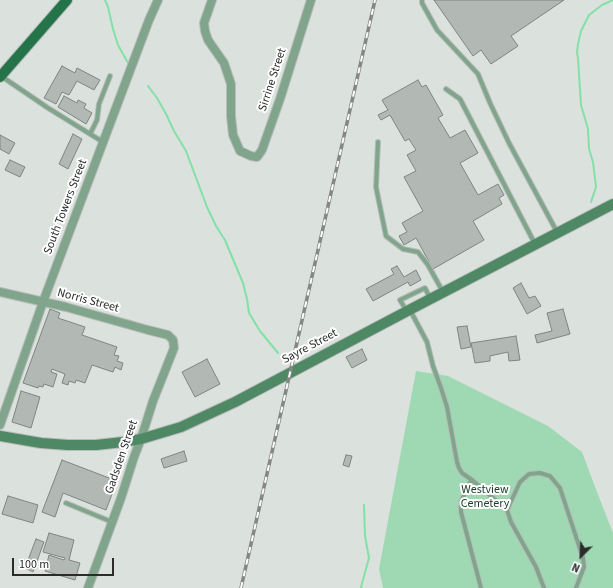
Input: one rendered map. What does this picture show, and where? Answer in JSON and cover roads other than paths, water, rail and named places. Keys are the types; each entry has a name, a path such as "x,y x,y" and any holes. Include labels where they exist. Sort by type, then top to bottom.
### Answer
{"main road":[{"path":"0,76 66,0"},
{"name":"Sayre Street","path":"0,436 68,446 96,445 141,439 181,427 235,402 408,310 613,204"}],"street":[{"name":"South Towers Street","path":"0,425 43,302 149,20 158,0"},
{"name":"Sirrine Street","path":"212,0 204,23 205,31 208,40 224,63 231,84 231,116 233,135 240,151 257,157 262,150 280,99 311,0"},
{"name":"Norris Street","path":"0,292 66,307 168,335"},
{"name":"Gadsden Street","path":"88,588 153,401 174,348 173,340 168,335"}],"lane":[{"path":"422,0 422,3 437,30 478,74 509,143 558,233"},
{"path":"0,76 103,142"},
{"path":"90,134 97,120 99,104 110,76"},
{"path":"446,89 460,99 535,244"},
{"path":"378,142 376,187 386,236 403,249 418,252 428,265 443,292"},
{"path":"408,310 427,342 446,407 459,468 462,473 507,510 511,522 536,566 544,588"},
{"path":"507,510 520,482 530,474 540,473 550,476 560,488 583,558 584,567 576,588"},
{"path":"472,480 461,502 461,512 481,588"},
{"path":"66,502 112,522"}],"waterway":[{"path":"105,0 118,45 128,63"},
{"path":"591,202 596,187 593,162 589,149 588,129 581,105 577,53 581,31 589,15 602,5 613,0"},
{"path":"148,86 157,98 186,151 207,207 225,240 243,283 249,313 260,331 278,353"},
{"path":"362,588 361,587 369,558 365,536 364,505"}],"railway":[{"path":"241,588 375,0"}],"park label":[{"name":"Westview Cemetery","path":"485,497"}]}
